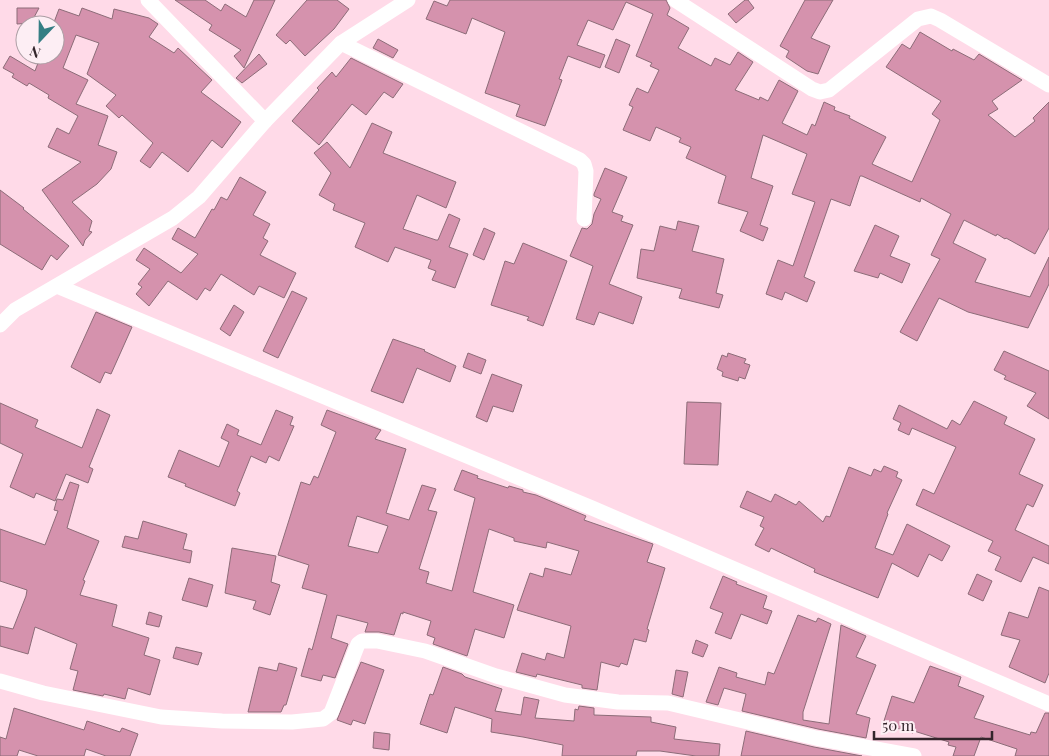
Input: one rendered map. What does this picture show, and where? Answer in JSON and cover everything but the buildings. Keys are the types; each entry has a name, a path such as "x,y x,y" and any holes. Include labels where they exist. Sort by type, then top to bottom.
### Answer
{"street":[{"path":"148,0 265,121"},
{"path":"0,326 15,310 173,218 199,197 265,121 341,43 408,0"},
{"path":"675,0 812,89 820,92 829,90 918,19 931,16 1049,85"},
{"path":"341,43 580,160 584,164 586,171 584,219"},
{"path":"57,286 592,508 1049,704"},
{"path":"0,681 42,693 161,717 222,721 292,722 323,719 331,714 358,644 362,641 377,641 426,652 496,676 564,695 618,702 668,703 816,738 914,756"}]}
